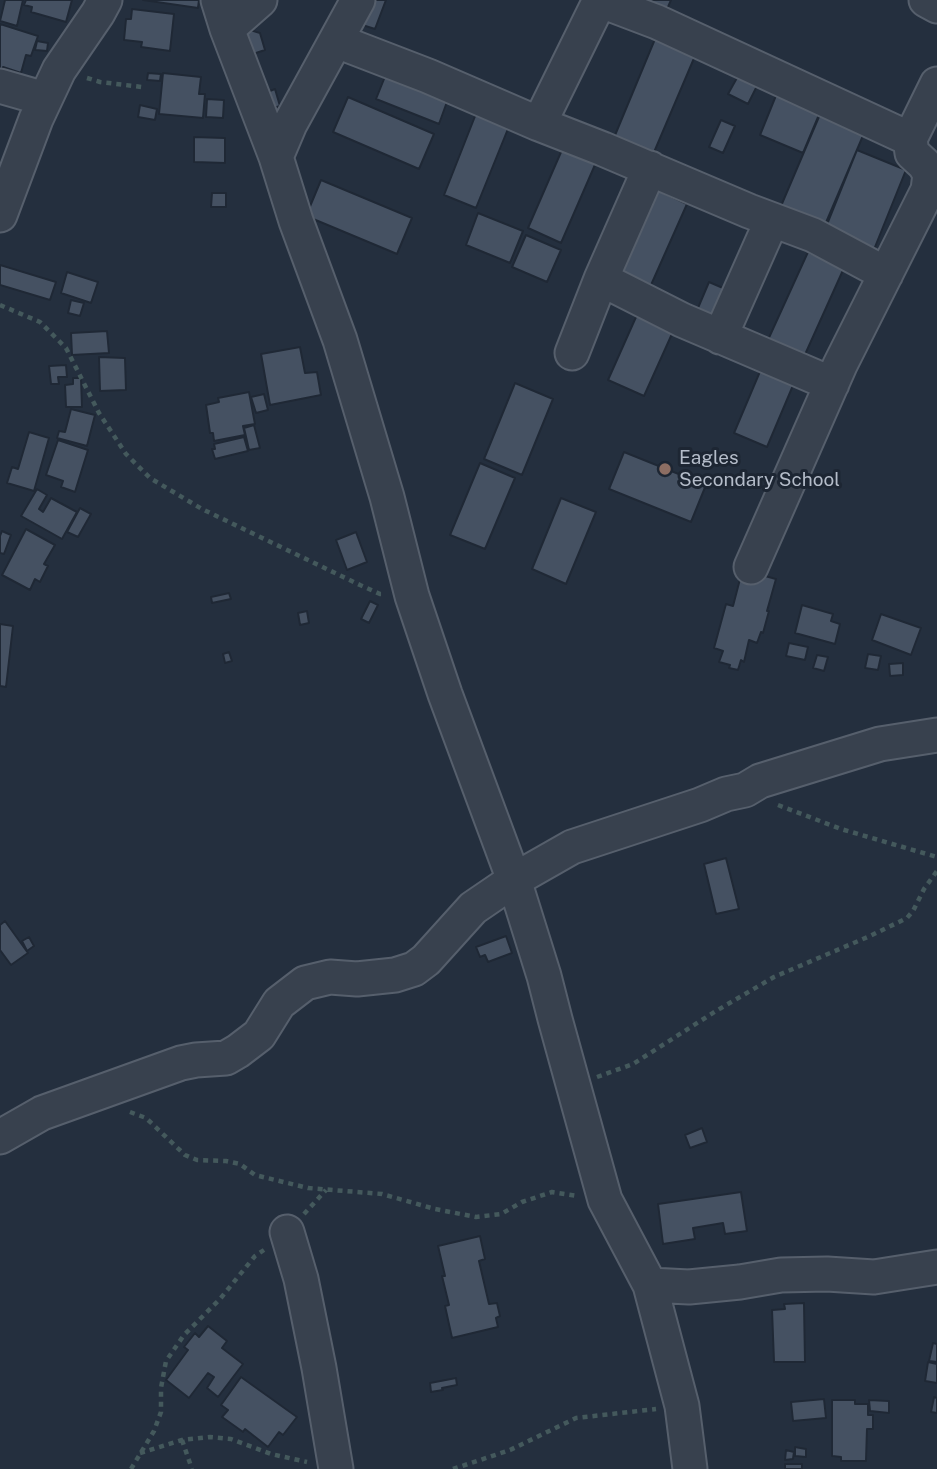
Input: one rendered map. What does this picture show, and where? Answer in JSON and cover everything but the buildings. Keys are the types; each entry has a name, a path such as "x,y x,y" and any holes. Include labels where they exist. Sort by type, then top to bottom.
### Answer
{"street":[{"path":"0,215 36,118 52,85 105,0"},
{"path":"260,0 223,15 340,340 387,497 412,596 514,880 544,976 605,1200 650,1285 682,1406 690,1469"},
{"path":"539,124 600,0 657,22 910,139"},
{"path":"926,0 937,6"},
{"path":"276,157 290,124 337,41 352,1"},
{"path":"337,41 813,235 886,274"},
{"path":"751,567 832,384 928,190 930,174 912,153 910,139 937,84"},
{"path":"0,86 52,85"},
{"path":"572,353 650,168"},
{"path":"720,337 772,220"},
{"path":"601,279 682,320 832,384"},
{"path":"0,1137 42,1113 181,1063 226,1058 259,1035 279,1003 305,983 330,977 357,979 396,975 414,969 426,960 472,908 572,846 745,790 760,781 880,744 937,735"},
{"path":"287,1232 301,1279 336,1468"},
{"path":"650,1285 689,1287 781,1275 874,1277 937,1267"}],"path":[{"path":"52,85 100,82 142,87"},
{"path":"0,305 40,322 66,348 106,423 126,454 150,478 202,509 380,594 412,596"},
{"path":"768,803 841,829 937,857"},
{"path":"572,1084 632,1064 774,977 907,918 937,871"},
{"path":"129,1112 146,1118 185,1155 197,1160 240,1164 255,1175 308,1188 382,1194 476,1217 501,1214 522,1202 552,1192 605,1200"},
{"path":"131,1469 154,1431 161,1412 166,1361 184,1335 220,1299 255,1256 287,1232 326,1190"},
{"path":"453,1469 510,1450 576,1418 682,1406"},
{"path":"141,1453 182,1440 210,1437 231,1439 271,1454 336,1468"},
{"path":"182,1440 192,1469"}],"place":[{"name":"Eagles Secondary School","path":"665,469"}]}
